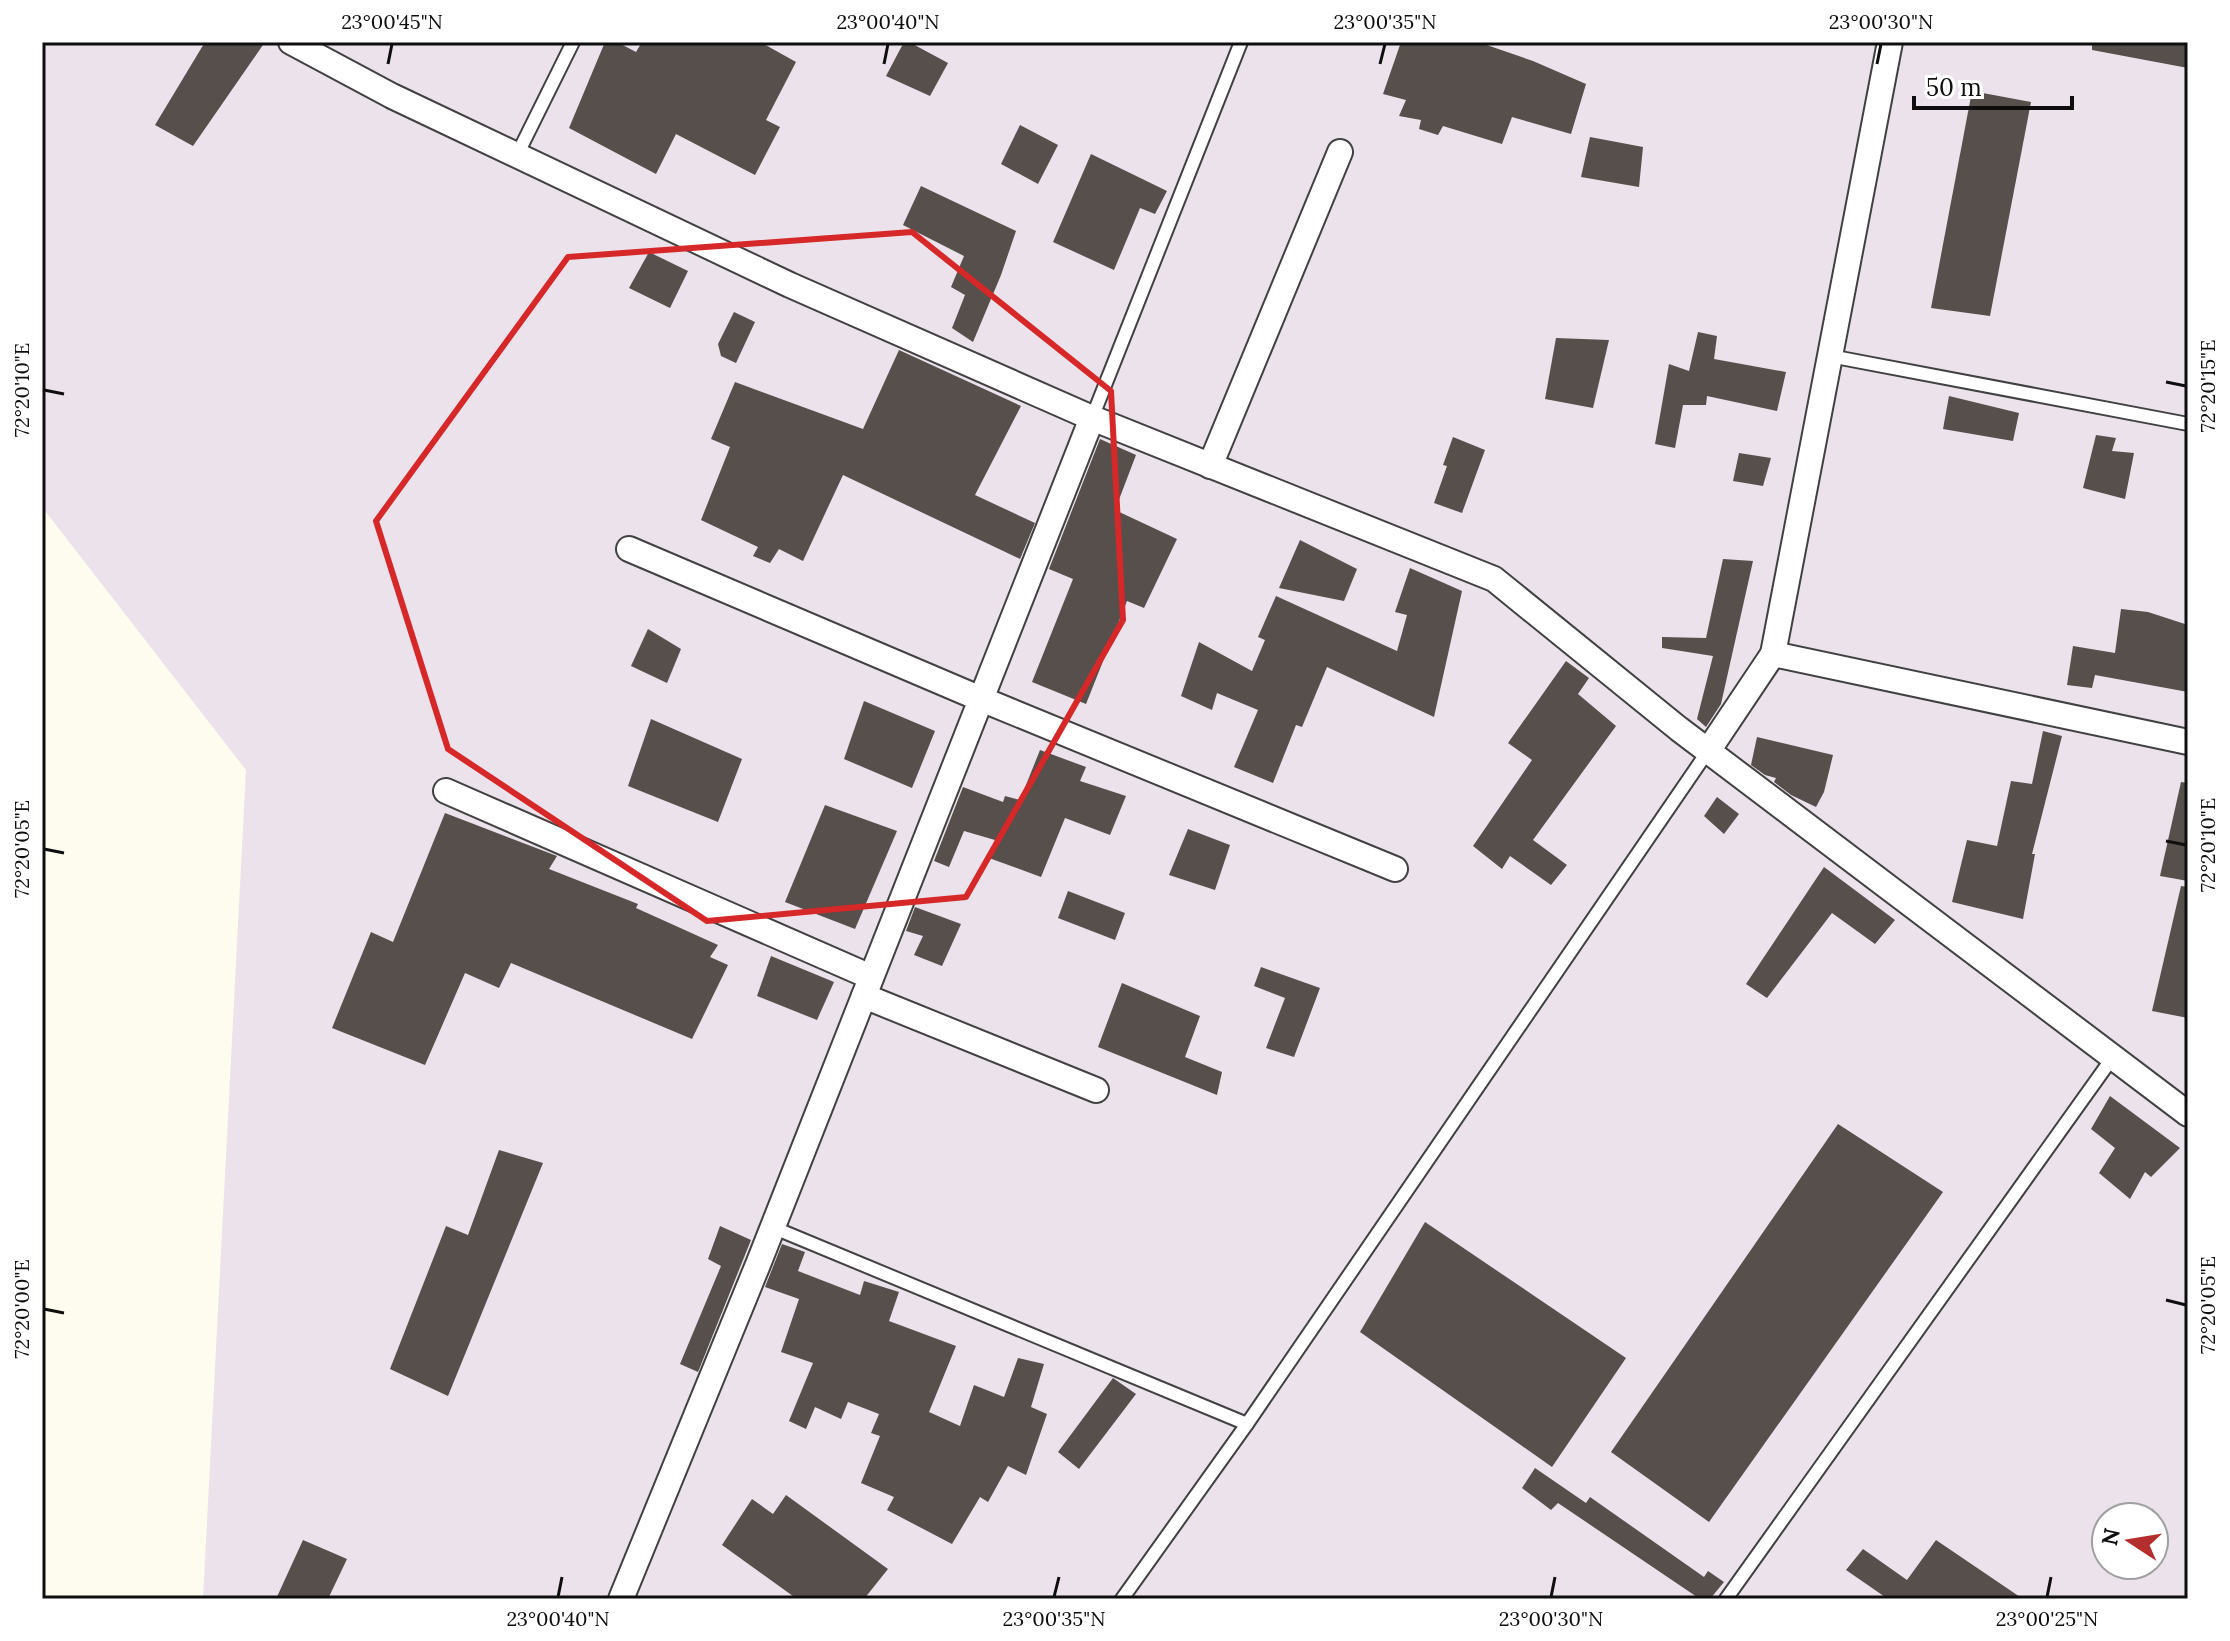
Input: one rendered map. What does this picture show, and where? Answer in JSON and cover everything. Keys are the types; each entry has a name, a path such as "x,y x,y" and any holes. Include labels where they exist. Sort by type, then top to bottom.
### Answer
{"street":[{"path":"291,42 392,96 790,285 1092,418 1494,579 1708,751 2188,1114"},
{"path":"1708,751 1773,654 1890,42"},
{"path":"1210,466 1340,152"},
{"path":"621,1599 772,1227 1092,418"},
{"path":"629,549 981,699 1395,869"},
{"path":"1773,654 2188,742"},
{"path":"446,791 1096,1090"}],"lane":[{"path":"517,155 573,42"},
{"path":"1092,418 1241,42"},
{"path":"1830,356 2188,424"},
{"path":"1122,1599 1247,1424 1708,751"},
{"path":"1726,1599 2113,1057"},
{"path":"772,1227 1247,1424"}],"highlighted area":[{"path":"912,232 1111,391 1123,620 966,897 707,921 448,749 376,521 568,257"}],"shaded area":[{"path":"42,42 2188,42 2188,1599 203,1599 246,770 42,507"}],"building":[{"path":"205,42 265,42 193,146 155,125"},
{"path":"605,42 617,42 636,52 642,42 760,42 796,62 766,120 780,127 755,175 676,134 656,174 569,128"},
{"path":"904,42 948,63 930,96 886,76"},
{"path":"1401,42 1478,42 1586,84 1571,134 1512,117 1502,144 1443,126 1438,135 1419,129 1421,120 1399,116 1406,100 1383,94"},
{"path":"2092,42 2188,42 2188,68 2092,50"},
{"path":"1972,91 2031,102 1990,316 1931,308"},
{"path":"1020,125 1058,145 1038,184 1001,164"},
{"path":"1590,137 1643,147 1639,187 1581,177"},
{"path":"1091,154 1167,191 1155,214 1140,208 1114,270 1053,242"},
{"path":"921,186 1016,231 973,342 952,328 965,295 951,287 964,256 903,225"},
{"path":"649,252 688,271 670,308 629,288"},
{"path":"734,312 755,322 736,363 721,356 718,344"},
{"path":"1698,332 1717,336 1714,359 1786,372 1777,411 1707,396 1706,405 1683,405 1675,448 1655,444 1669,364 1689,371"},
{"path":"1556,338 1609,340 1593,408 1545,399"},
{"path":"899,350 1021,406 975,495 1035,523 1020,559 843,475 803,561 779,549 770,563 753,556 758,547 701,520 730,447 711,439 735,382 863,429"},
{"path":"1949,396 2019,413 2013,441 1943,429"},
{"path":"2096,435 2116,438 2112,451 2134,453 2125,499 2083,488"},
{"path":"1453,437 1485,450 1462,513 1434,503"},
{"path":"1100,439 1136,455 1115,510 1177,539 1144,608 1127,601 1086,704 1032,682 1073,579 1049,569"},
{"path":"1739,453 1771,458 1763,486 1733,481"},
{"path":"1300,540 1357,569 1344,601 1279,588"},
{"path":"1723,559 1753,561 1721,704 1706,727 1697,719 1713,656 1662,648 1662,637 1706,638"},
{"path":"1410,568 1462,591 1434,717 1327,667 1302,727 1296,725 1273,783 1234,767 1258,710 1217,693 1212,710 1181,696 1199,642 1252,671 1265,640 1258,637 1276,596 1397,651 1407,615 1395,612"},
{"path":"2121,609 2148,612 2188,625 2188,692 2095,675 2092,688 2067,685 2073,646 2115,653"},
{"path":"648,629 681,649 667,683 631,666"},
{"path":"1566,661 1589,678 1578,694 1616,726 1533,840 1567,865 1551,885 1510,856 1502,869 1473,846 1532,760 1508,743"},
{"path":"864,701 935,731 912,788 844,759"},
{"path":"651,719 742,759 718,822 628,786"},
{"path":"2043,731 2062,736 2032,854 2035,854 2023,919 1952,902 1967,840 1997,846 2011,781 2032,784"},
{"path":"1757,737 1833,755 1824,792 1816,807 1791,795 1774,782 1776,778 1765,775 1751,765"},
{"path":"1040,750 1086,767 1080,781 1126,796 1110,835 1065,818 1041,877 989,858 995,840 964,831 949,867 934,861 963,787 1003,802 1005,796 1020,800"},
{"path":"2181,782 2188,783 2188,881 2160,876"},
{"path":"1717,797 1739,814 1724,834 1704,816"},
{"path":"825,805 897,831 855,929 785,902"},
{"path":"445,813 557,856 549,869 638,904 636,908 718,945 710,957 728,965 692,1039 511,963 499,988 465,973 425,1065 332,1028 371,932 393,942"},
{"path":"1188,829 1230,845 1215,890 1169,875"},
{"path":"1824,867 1895,920 1875,944 1832,913 1767,998 1746,984"},
{"path":"2181,886 2188,887 2188,1018 2152,1011"},
{"path":"1068,891 1125,913 1115,940 1058,918"},
{"path":"915,907 961,924 942,966 914,955 923,936 906,931"},
{"path":"771,956 834,982 817,1020 757,996"},
{"path":"1261,967 1320,988 1294,1057 1266,1048 1285,998 1254,986"},
{"path":"1122,983 1200,1016 1185,1057 1222,1072 1217,1095 1098,1047"},
{"path":"2110,1096 2180,1148 2151,1177 2145,1172 2130,1199 2099,1173 2115,1148 2091,1129"},
{"path":"1838,1124 1943,1192 1709,1522 1611,1452"},
{"path":"499,1150 543,1163 448,1396 390,1369 446,1226 468,1235"},
{"path":"1425,1222 1626,1358 1552,1467 1360,1332"},
{"path":"720,1226 751,1240 698,1372 680,1364 721,1266 708,1259"},
{"path":"782,1244 805,1252 798,1271 860,1295 864,1281 899,1292 889,1321 956,1346 929,1412 960,1426 974,1385 1004,1397 1018,1358 1044,1364 1031,1407 1047,1414 1026,1475 1008,1466 988,1502 980,1497 952,1544 887,1510 894,1497 861,1483 880,1436 871,1433 879,1414 848,1402 841,1419 815,1407 806,1429 789,1421 813,1363 781,1352 799,1299 765,1287"},
{"path":"1113,1378 1136,1394 1079,1469 1058,1452"},
{"path":"1535,1468 1586,1503 1590,1497 1704,1577 1708,1571 1724,1582 1710,1599 1700,1599 1558,1503 1551,1510 1522,1488"},
{"path":"786,1495 888,1569 864,1599 797,1599 722,1545 752,1499 773,1514"},
{"path":"303,1540 347,1559 328,1599 276,1599"},
{"path":"1936,1540 2023,1599 1888,1599 1846,1570 1863,1549 1907,1580"}]}
